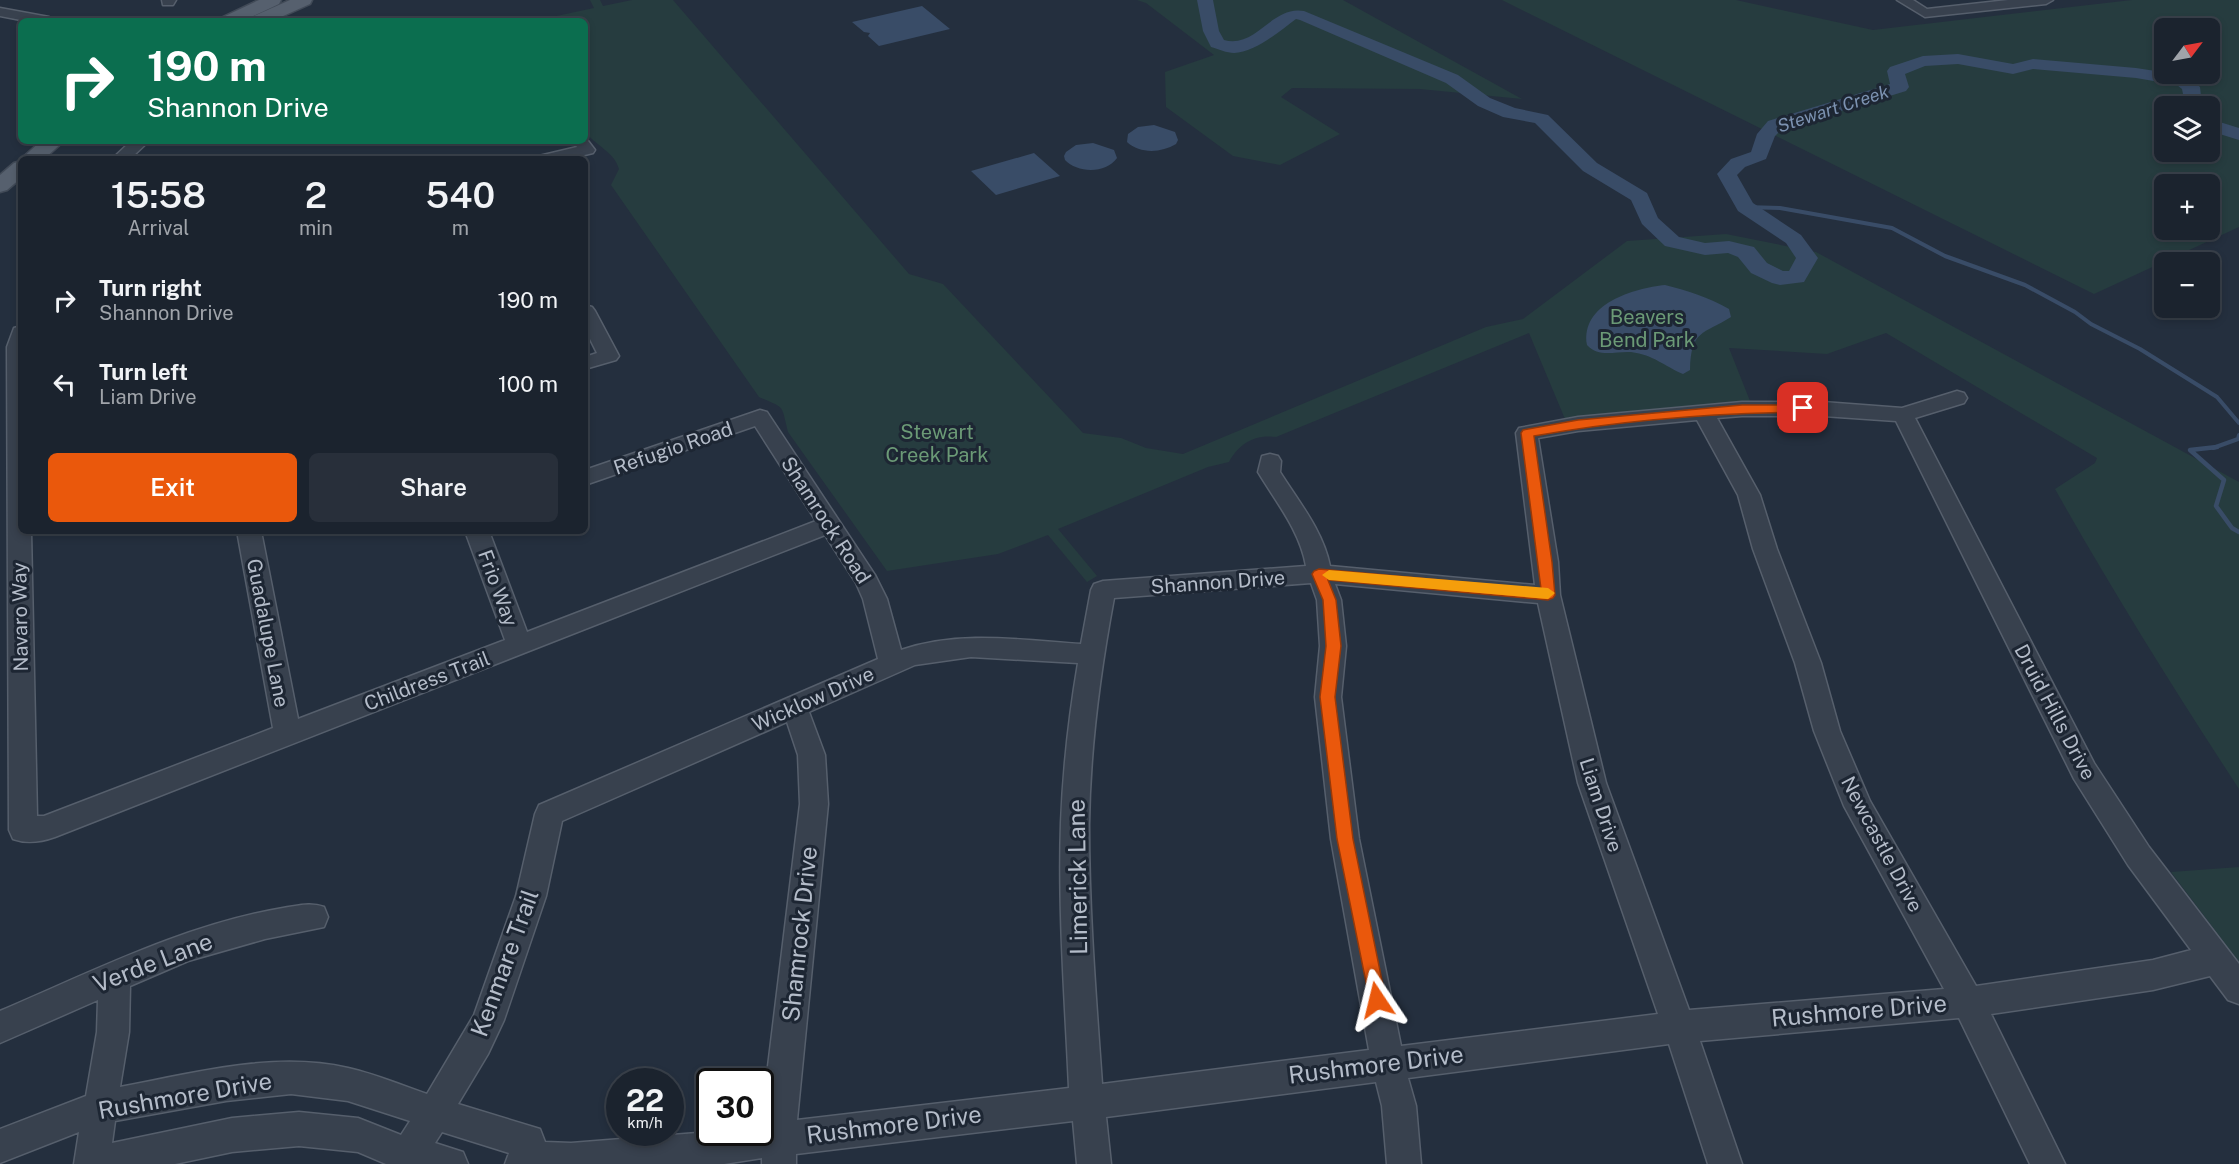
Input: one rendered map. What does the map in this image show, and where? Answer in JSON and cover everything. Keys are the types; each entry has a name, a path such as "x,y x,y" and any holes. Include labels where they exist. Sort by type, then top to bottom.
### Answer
{"main road":[{"path":"235,18 273,0"},
{"path":"264,18 303,0"},
{"path":"33,156 50,144"},
{"path":"0,186 17,167"}],"street":[{"path":"1904,0 1925,13 2040,0"},
{"path":"0,12 32,18"},
{"path":"0,22 16,15"},
{"path":"124,156 138,144"},
{"path":"554,156 584,146"},
{"path":"588,317 609,356 588,362"},
{"name":"Navaro Way","path":"18,343 9,564 23,830"},
{"path":"1704,413 1782,408 1903,415 1957,398"},
{"name":"Liam Drive","path":"1704,413 1578,424 1527,433 1546,562 1548,595 1592,783 1711,1117 1725,1164"},
{"name":"Newcastle Drive","path":"1704,413 1749,495 1765,549 1808,663 1827,731 1858,806 1968,1002 2048,1164"},
{"name":"Druid Hills Drive","path":"1903,415 1940,482 2085,772 2155,881 2239,989"},
{"name":"Refugio Road","path":"588,477 760,417"},
{"name":"Shamrock Road","path":"760,417 829,525 858,565 875,599 892,663"},
{"path":"1270,461 1269,472 1315,550 1319,574 1329,600 1333,646 1328,697 1345,839 1388,1064 1399,1106 1404,1164"},
{"name":"Childress Trail","path":"23,830 45,828 829,525"},
{"name":"Guadalupe Lane","path":"250,534 288,735"},
{"name":"Frio Way","path":"478,534 519,645"},
{"name":"Shannon Drive","path":"1103,590 1319,574 1548,595"},
{"name":"Limerick Lane","path":"1094,1164 1092,1131 1086,1103 1075,858 1077,774 1090,654 1103,590"},
{"name":"Wicklow Drive","path":"549,814 794,709 892,663 931,652 971,647 1090,654"},
{"name":"Shamrock Drive","path":"778,1151 814,804 813,753 808,736 794,709"},
{"name":"Kenmare Trail","path":"406,1159 436,1112 488,1020 531,896 549,814"},
{"name":"Verde Lane","path":"0,1028 115,976 214,939 264,925 313,916"},
{"name":"Rushmore Drive","path":"0,1146 100,1107 226,1084 291,1078 348,1084 479,1128 528,1141 528,1161 778,1151 1086,1103 1678,1027 1968,1002 2153,975 2217,960"},
{"path":"115,976 113,1032 93,1164 107,1159 232,1135 299,1129 357,1135 406,1159 451,1164"}],"green space":[{"name":"Stewart Creek Park","path":"590,0 600,0 603,6 632,0 673,0 909,274 943,284 1083,433 1121,438 1146,448 1183,454 1486,327 1523,319 1627,241 1726,234 1816,252 2239,482 2239,789 2099,566 2055,489 2095,463 2097,458 1886,333 1827,354 1729,348 1750,401 1565,419 1529,333 1276,437 1254,439 1242,445 1229,462 1208,467 1058,529 1097,576 1087,582 1048,535 998,554 887,571 788,432 781,408 759,397 611,185 619,169 617,163 588,134 588,18 547,18 594,8"},
{"path":"1137,0 1343,0 1522,99 1420,89 1292,88 1281,97 1340,134 1280,165 1233,156 1166,107 1165,72 1214,55 1146,3"},
{"path":"1502,0 1736,0 1873,30 2132,0 2239,0 2239,227 2220,236 2220,174 2154,174 2154,240 2211,240 2185,252 2154,252 2154,266 2094,294"},
{"path":"2239,867 2239,962 2171,872"}],"water":[{"path":"922,6 950,29 879,46 868,36 870,33 864,32 852,22"},
{"path":"1154,125 1175,132 1178,140 1176,144 1151,151 1138,149 1127,142 1128,134 1138,127"},
{"path":"1093,143 1114,150 1117,158 1106,167 1091,170 1077,167 1065,160 1066,152 1076,145"},
{"path":"1034,153 1060,176 996,195 971,171"},
{"path":"1665,285 1698,295 1729,309 1731,317 1706,331 1696,340 1690,370 1683,374 1646,356 1631,352 1602,353 1587,345 1587,331 1592,319 1600,309 1625,294"}],"waterway":[{"name":"Stewart Creek","path":"1205,0 1211,31 1217,43 1234,48 1256,40 1293,14 1304,16 1452,79 1484,102 1510,113 1541,119 1590,167 1640,197 1649,220 1672,242 1705,249 1729,247 1746,252 1759,268 1780,278 1796,277 1807,258 1794,239 1745,207 1727,174 1738,163 1759,155 1766,134 1775,125 1900,87 1896,71 1923,61 1958,59 2013,69 2033,64 2136,73 2182,80 2191,87 2192,96"},
{"name":"Stewart Creek","path":"2220,128 2239,134"},
{"path":"1745,207 1780,208 1892,228 1945,256 2025,285 2075,312 2091,324 2140,349 2217,397 2239,423"},
{"path":"2215,447 2238,439 2239,435"},
{"path":"2215,447 2190,450 2224,480 2216,506 2232,528 2239,532"}],"slow traffic":[{"path":"1329,575 1548,595 1548,593"}],"route":[{"path":"1377,1000 1345,839 1328,697 1333,646 1329,600 1319,574 1548,595 1546,562 1527,433 1578,424 1664,418 1742,409 1803,408"}],"park label":[{"name":"Beavers Bend Park","path":"1647,328"}]}
